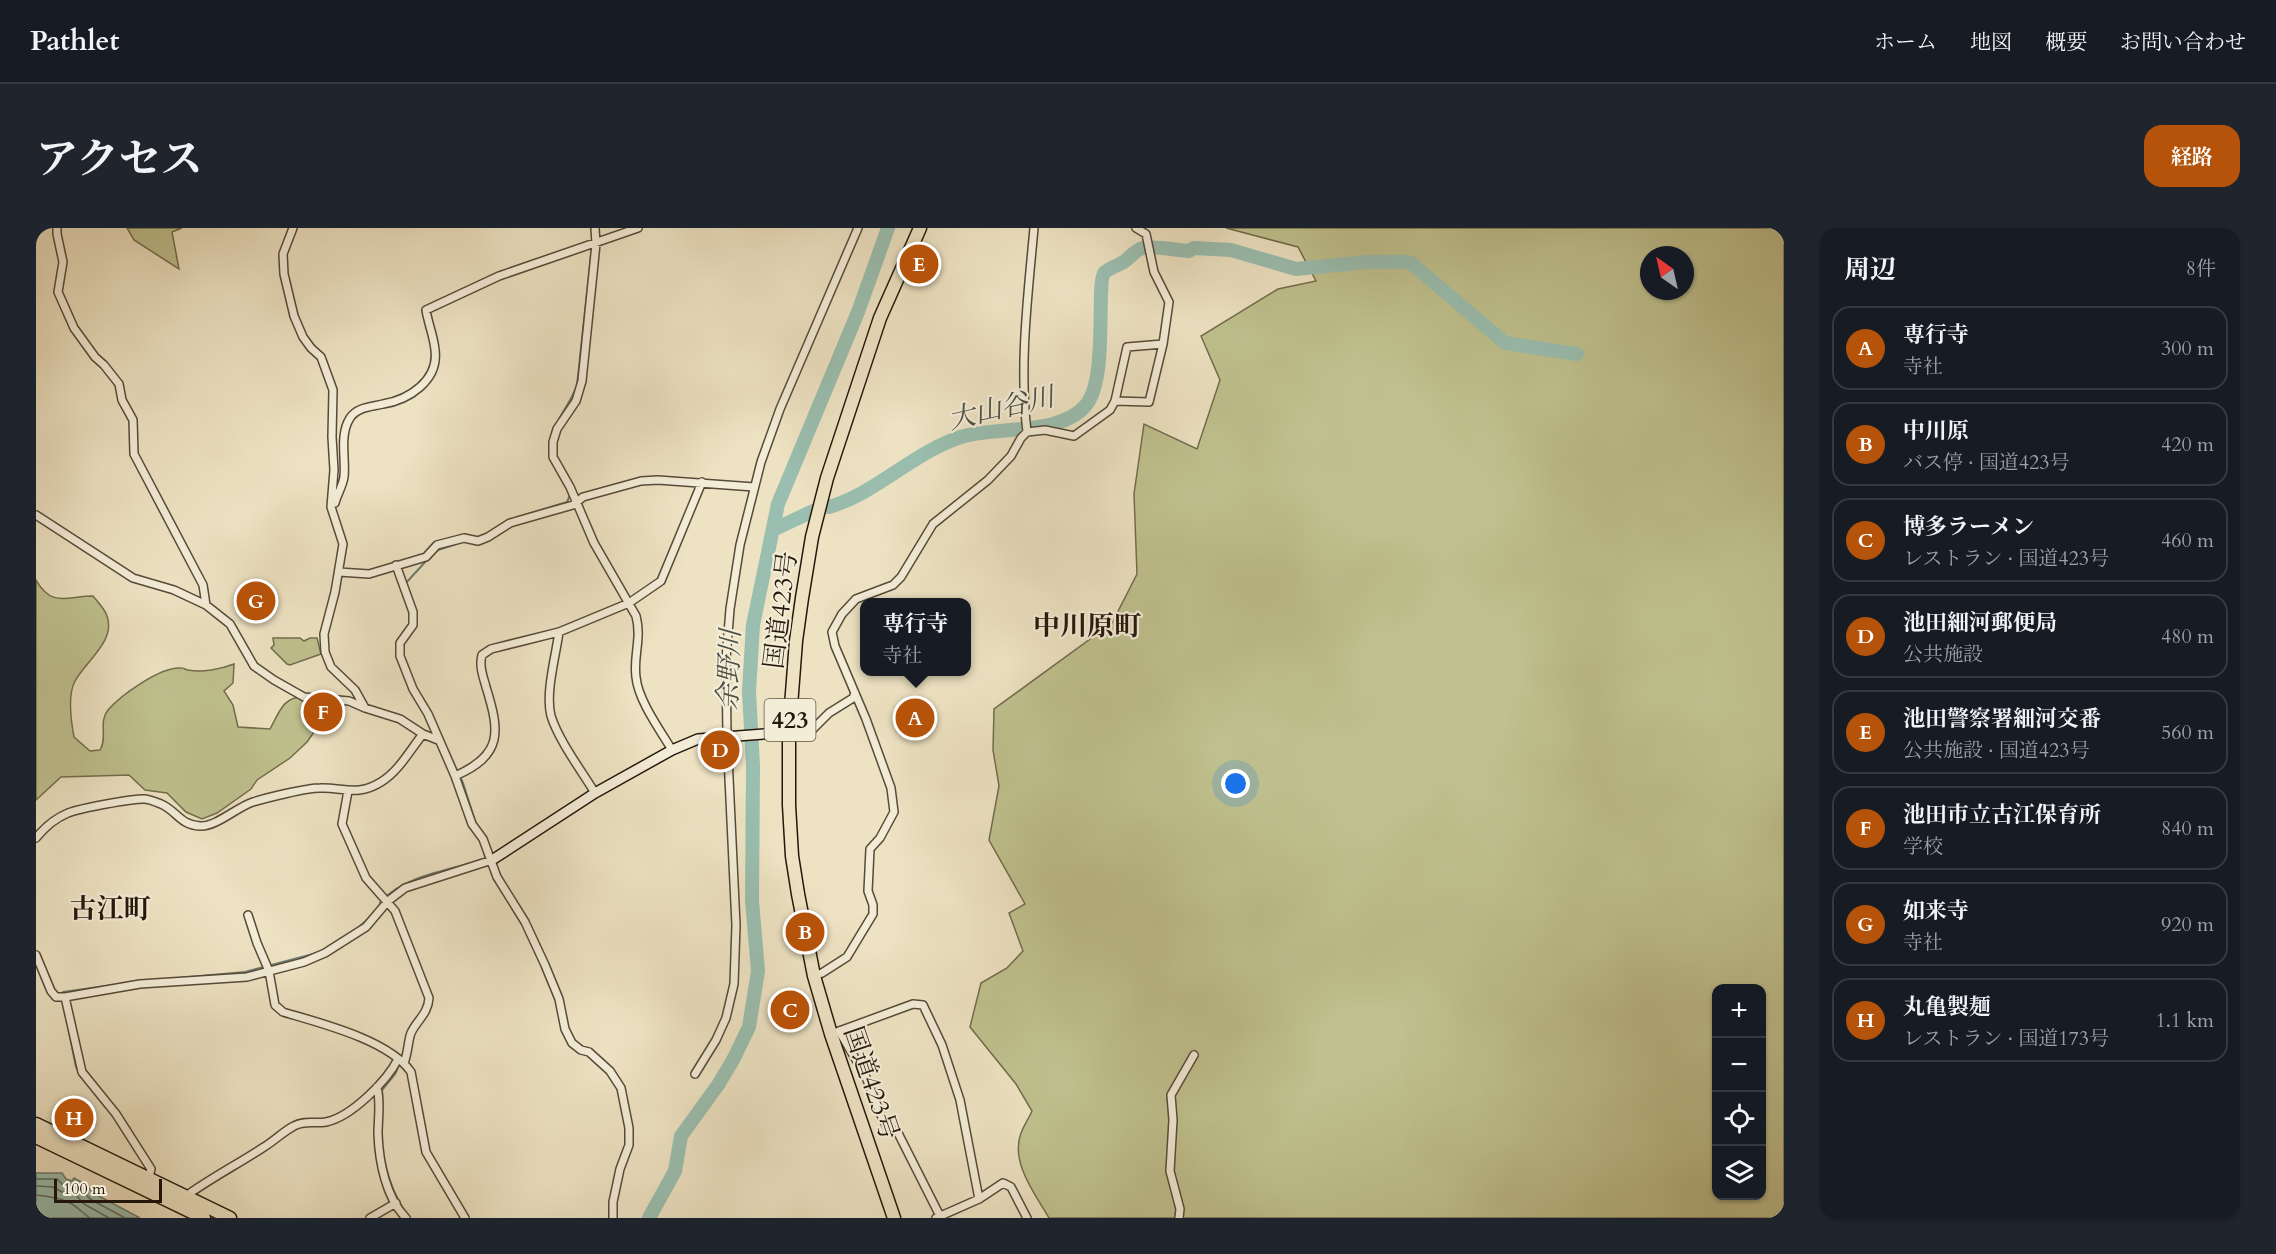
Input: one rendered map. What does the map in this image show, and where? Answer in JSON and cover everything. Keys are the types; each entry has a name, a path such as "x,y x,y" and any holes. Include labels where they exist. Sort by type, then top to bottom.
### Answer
{"highway":[{"name":"国道423号","path":"894,1218 835,1033 814,976 792,855 784,732 812,537 827,478 880,318 920,228"},
{"path":"36,1124 147,1184 204,1218"},
{"path":"36,1137 147,1184 186,1196 230,1218"}],"street":[{"path":"57,228 63,262 58,292 74,328 118,384 122,400 133,420 134,454 202,585 206,605"},
{"path":"293,228 283,254 284,274 294,316 303,338 321,357 333,390 334,470 331,507 343,544 339,572 324,634 325,652 331,667 355,690 365,708"},
{"path":"594,228 596,244 582,381 576,400 557,429 553,442 553,457 577,501 594,543 636,616 639,629 636,677 640,693 672,750"},
{"path":"331,507 344,478 343,447 348,420 354,412 371,405 403,398 415,392 426,382 433,368 436,351 426,310 499,276 638,228"},
{"path":"695,1074 716,1040 726,1018 734,984 736,925 726,658 730,609 740,545 754,487 780,409 858,228"},
{"path":"1027,432 1025,411 1027,311 1034,228"},
{"path":"1115,401 1149,402 1163,344 1169,302 1154,272 1146,234 1136,228"},
{"path":"814,976 822,974 847,957 873,914 873,905 868,891 870,849 880,838 894,812 891,788 832,632 842,614 856,599 893,585 911,562 933,524 988,480 1011,456 1027,432 1045,430 1074,436 1110,410 1115,401 1127,347 1163,344"},
{"path":"339,572 369,574 426,557 437,545 464,538 478,541 510,523 573,505 584,496 641,481 702,482 754,487"},
{"path":"455,776 474,768 487,756 493,742 494,714 479,663 482,655 491,649 559,632 629,603 661,581 666,574 673,551 702,482"},
{"path":"36,515 133,578 174,590 206,605 230,624 254,666 304,697 349,701 400,719 423,734 438,740"},
{"path":"396,565 413,612 413,625 400,643 400,656 413,689 428,714 455,776 472,824 483,839 497,877 525,922 545,965 559,999 565,1029 572,1043 581,1050 589,1052 610,1071 621,1088 629,1128 629,1145 620,1169 613,1202 613,1218"},
{"path":"559,632 550,692 551,714 595,793"},
{"path":"36,955 51,991 56,997 140,984 247,976 304,962 325,953 366,927 388,901 405,888 492,860 595,793 672,750 698,739 810,732 829,713 853,698 855,693"},
{"path":"36,838 44,829 68,813 127,801 146,799 164,805 183,822 200,826 210,825 253,802 319,788 348,792 363,789 380,783 394,773 423,734"},
{"path":"186,1196 265,1147 293,1126 305,1122 326,1122 341,1116 377,1088 409,1051 410,1034 428,1007 429,998 395,911 359,867 342,824 344,802 348,792"},
{"path":"248,915 269,971 275,1005 283,1012 362,1038 401,1061 411,1072 426,1152 465,1218"},
{"path":"65,997 82,1072 116,1114 152,1169 147,1184"},
{"path":"979,1199 960,1100 942,1045 923,1005 913,1004 835,1033 865,1075 882,1120 889,1130 897,1131 902,1138 939,1217 979,1199 1002,1183 1011,1187 1028,1218"},
{"path":"1179,1218 1180,1209 1170,1171 1173,1120 1171,1095 1194,1055"},
{"path":"377,1088 380,1101 380,1155 385,1179 406,1218"},
{"path":"370,1218 396,1203"}],"green space":[{"path":"127,228 182,228 172,232 179,269 134,240"},
{"path":"1226,228 1784,228 1784,1218 1049,1218 1031,1188 1021,1166 1018,1144 1032,1111 1016,1084 970,1027 981,983 1007,968 1023,951 1009,913 1025,904 989,840 999,786 993,750 994,709 1112,623 1137,574 1134,494 1144,424 1197,449 1220,380 1201,336 1278,289 1316,281 1298,247"},
{"path":"36,580 42,589 54,597 93,596 107,616 109,625 104,642 75,681 70,701 74,737 90,751 100,750 105,715 114,704 151,677 179,668 205,671 234,664 233,683 224,691 233,705 238,727 270,729 286,702 297,697 304,697 313,710 314,732 290,758 257,780 251,789 217,813 202,819 186,812 167,793 145,790 129,775 61,777 36,800"},
{"path":"273,638 300,638 304,641 317,638 321,654 290,665 287,664 271,648 274,645"}],"water":[{"path":"36,1173 62,1173 66,1179 72,1181 74,1178 87,1185 93,1193 140,1218 36,1218"}],"waterway":[{"name":"余野川","path":"649,1218 675,1171 681,1136 718,1085 749,1027 758,971 752,901 753,766 749,691 753,625 778,504 858,312 888,228"},
{"path":"550,458 549,448 554,429 577,385 592,247"},
{"name":"大山谷川","path":"829,507 863,492 926,453 961,437 1045,426 1075,415 1086,405 1093,392 1097,374 1102,279 1105,272 1143,248 1189,251 1194,248 1231,250 1296,269 1367,262 1410,262 1505,343 1577,354"},
{"path":"518,517 567,502 570,495"},
{"name":"大山谷川","path":"773,530 813,511"},
{"path":"435,551 466,541"},
{"path":"405,584 427,560"},
{"path":"443,741 463,783 477,827"},
{"path":"383,904 380,903 389,894 414,880 483,860 485,857 483,847"},
{"path":"358,928 371,916"},
{"path":"167,979 245,972 317,953"},
{"path":"63,996 63,992 128,983"},
{"path":"63,1001 76,1067 83,1079"},
{"path":"401,1061 395,1074 382,1090 381,1134 389,1179 404,1210"}],"place":[{"name":"池田警察署細河交番","path":"919,264"},
{"name":"如来寺","path":"256,601"},
{"name":"池田市立古江保育所","path":"323,712"},
{"name":"専行寺","path":"915,718"},
{"name":"池田細河郵便局","path":"720,750"},
{"name":"中川原","path":"805,932"},
{"name":"博多ラーメン","path":"790,1010"},
{"name":"丸亀製麺","path":"74,1118"}],"district":[{"name":"中川原町","path":"1087,626"},
{"name":"古江町","path":"110,909"}]}
